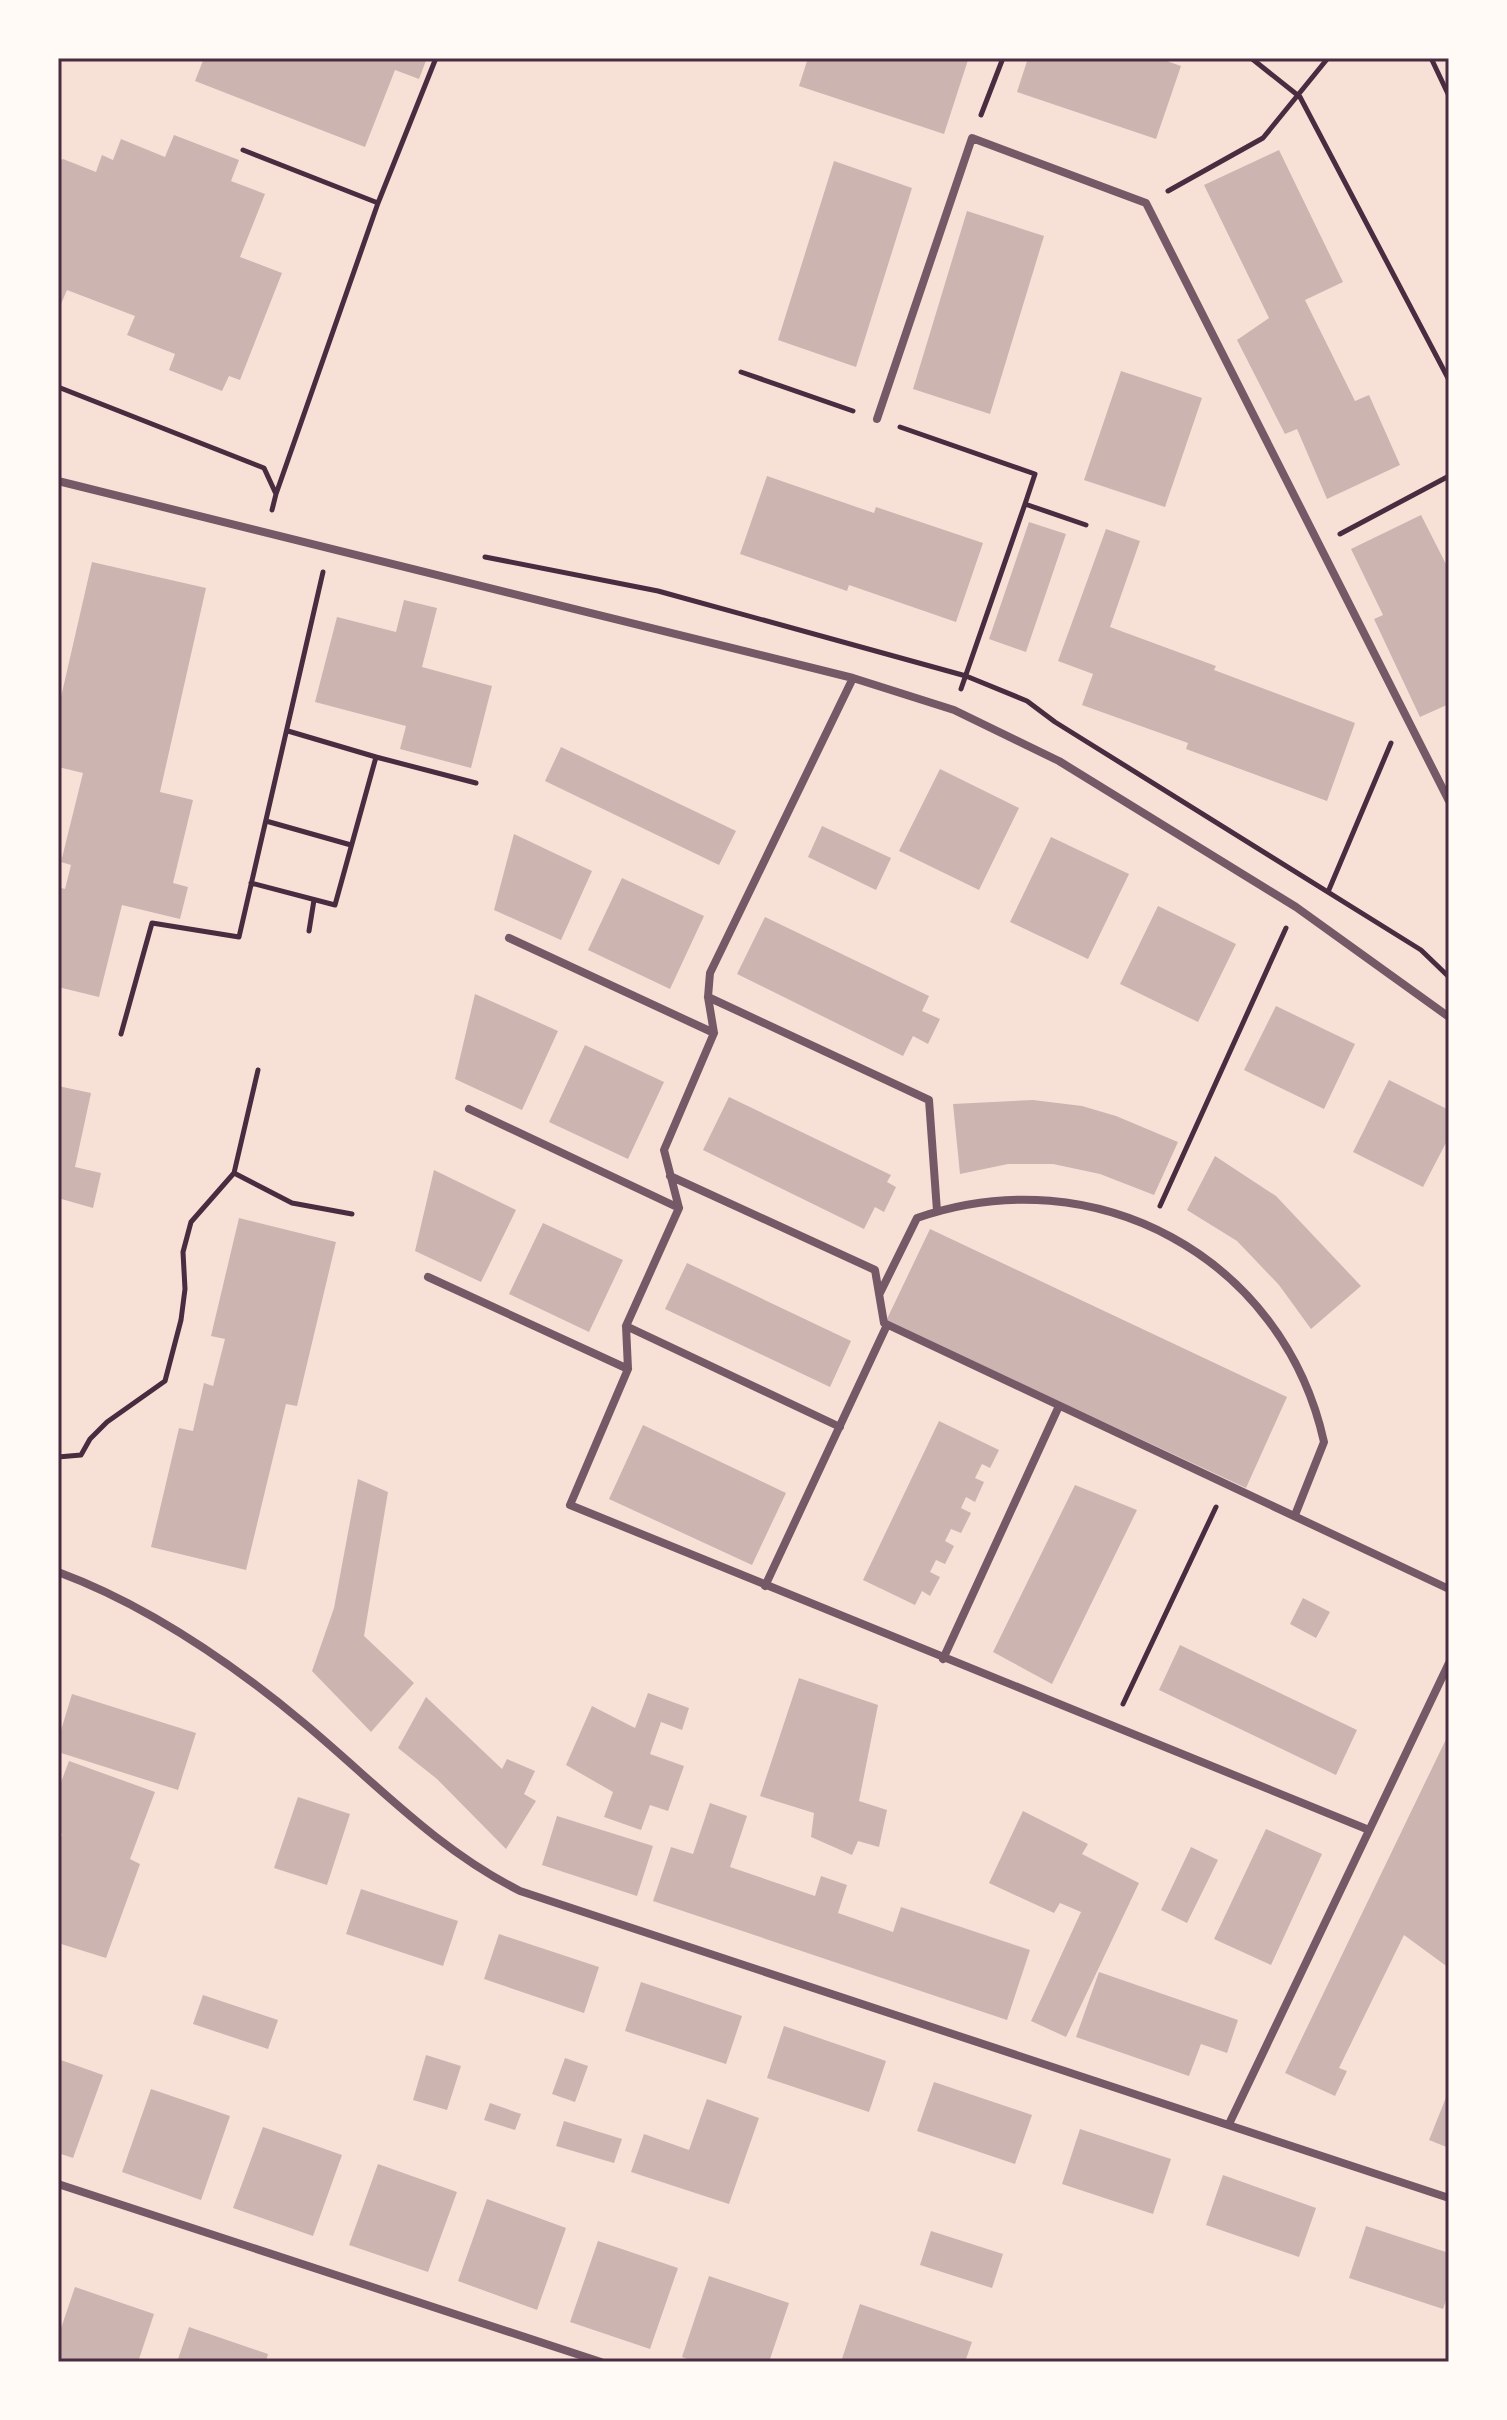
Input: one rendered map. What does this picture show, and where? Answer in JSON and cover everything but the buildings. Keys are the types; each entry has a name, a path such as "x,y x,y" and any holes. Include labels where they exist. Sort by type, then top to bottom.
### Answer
{"street":[{"path":"877,419 972,138 1146,203 1449,801"},
{"path":"58,481 853,678 954,710 1059,761 1296,907 1449,1017"},
{"path":"853,678 710,973 708,997 714,1033 664,1150 679,1208 626,1326 628,1369 570,1505 1369,1830"},
{"path":"509,938 714,1033"},
{"path":"708,997 929,1100 937,1211"},
{"path":"469,1109 679,1208"},
{"path":"670,1176 875,1270 887,1325 765,1586"},
{"path":"880,1293 917,1218 937,1211 988,1201 1033,1198 1100,1208 1151,1225 1191,1247 1240,1286 1284,1342 1300,1371 1324,1442 1295,1515"},
{"path":"428,1277 628,1369"},
{"path":"887,1325 1449,1589"},
{"path":"626,1326 840,1427"},
{"path":"943,1659 1059,1406"},
{"path":"58,1572 123,1603 242,1676 305,1724 424,1831 475,1868 520,1891 1449,2198"},
{"path":"1229,2124 1449,1663"},
{"path":"58,2184 601,2362"}],"path":[{"path":"267,532 276,494 378,203 436,58"},
{"path":"972,138 1003,58"},
{"path":"1251,58 1300,97 1449,380"},
{"path":"1146,203 1263,138 1300,97 1328,58"},
{"path":"1431,58 1449,96"},
{"path":"243,150 378,203"},
{"path":"741,372 1035,474 954,710"},
{"path":"58,387 264,468 276,494"},
{"path":"1318,546 1449,476"},
{"path":"1025,504 1086,525"},
{"path":"121,1034 152,923 239,937 329,547"},
{"path":"1316,921 1404,713"},
{"path":"288,731 476,783"},
{"path":"251,883 335,905 376,757"},
{"path":"266,821 351,845"},
{"path":"309,931 314,900"},
{"path":"1151,1225 1296,907"},
{"path":"58,1457 81,1455 90,1439 107,1422 165,1381 181,1320 185,1289 183,1252 191,1222 234,1173 258,1070"},
{"path":"234,1173 292,1203 352,1214"},
{"path":"1112,1725 1227,1484"}]}
